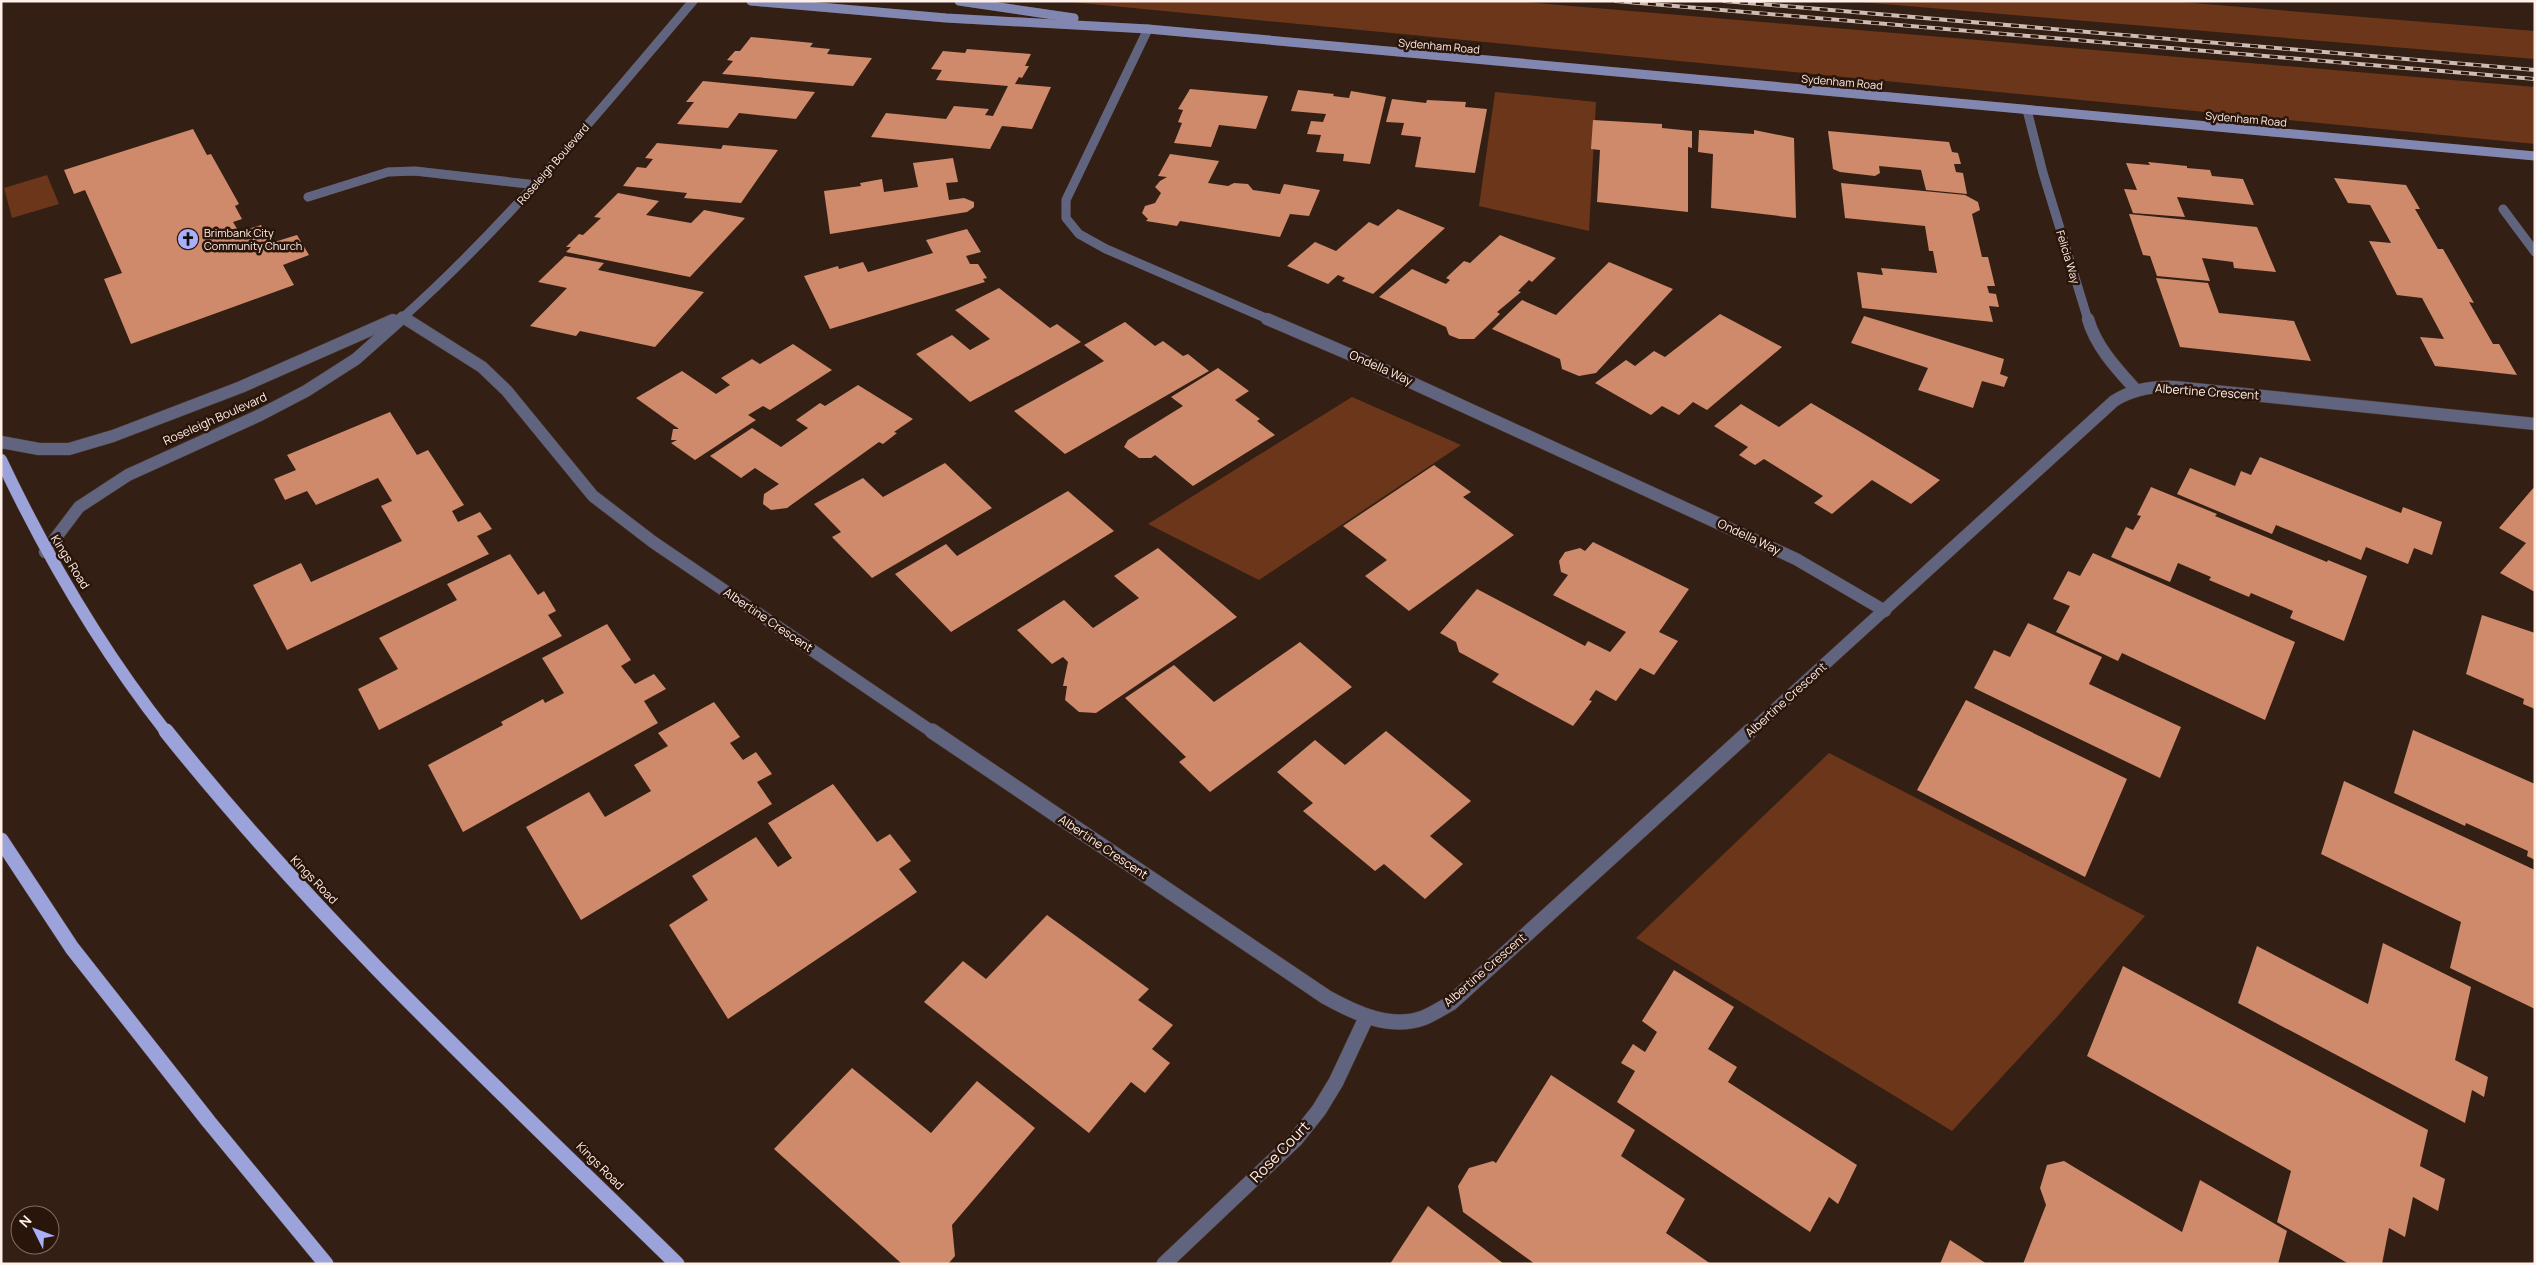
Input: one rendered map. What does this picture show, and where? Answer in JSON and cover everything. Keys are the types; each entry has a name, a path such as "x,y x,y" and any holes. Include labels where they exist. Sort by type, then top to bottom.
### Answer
{"main road":[{"name":"Kings Road","path":"1,460 18,501 45,552 134,689 174,742 268,855 393,984 677,1264"},
{"path":"1,840 72,948 209,1122 326,1264"}],"street":[{"name":"Roseleigh Boulevard","path":"45,552 79,506 128,474 260,415 306,391 356,359 402,316 436,288 537,184 693,1"},
{"name":"Sydenham Road","path":"751,1 946,18 1148,29 2535,156"},
{"name":"Sydenham Road","path":"959,1 1148,29"},
{"name":"Ondella Way","path":"1148,29 1066,200 1066,218 1079,234 1106,249 1463,405 1796,559 1885,611"},
{"name":"Felicia Way","path":"2027,110 2043,173 2091,330 2113,365 2136,390"},
{"path":"308,197 388,172 415,171 537,184"},
{"path":"2504,209 2535,252"},
{"path":"2523,235 2535,236"},
{"name":"Roseleigh Boulevard","path":"1,442 39,449 70,448 113,436 241,387 402,316"},
{"name":"Albertine Crescent","path":"402,316 482,367 507,391 593,496 653,542 1298,980 1366,1018 1396,1023 1421,1019 1451,1003 1885,611 2114,401 2136,390 2155,386 2176,387 2535,424"},
{"name":"Rose Court","path":"1164,1264 1296,1139 1319,1110 1336,1082 1366,1018"}],"shaded area":[{"path":"1061,1 1513,1 2535,87 2535,144"},
{"path":"1849,1 2168,1 2535,31 2535,59"},
{"path":"1495,92 1596,102 1589,231 1479,206"},
{"path":"47,175 59,204 12,218 4,188"},
{"path":"1352,397 1461,445 1259,580 1148,524"},
{"path":"1829,753 2145,916 2056,1018 1952,1131 1636,938"}],"building":[{"path":"751,37 813,43 810,47 830,49 827,54 872,58 853,86 722,74 733,61 727,60 735,51 740,51"},
{"path":"967,49 1031,54 1025,66 1029,66 1022,78 1019,77 1015,84 1051,87 1032,129 1002,126 990,149 871,137 886,113 946,119 954,106 989,109 985,115 993,116 1008,86 936,80 942,70 931,69 943,51 965,53"},
{"path":"703,81 815,92 796,119 739,113 728,128 677,124 694,102 686,102"},
{"path":"1190,89 1268,96 1256,129 1219,125 1211,147 1174,143 1182,123 1178,122 1183,110 1178,109"},
{"path":"1298,90 1334,94 1333,96 1349,98 1351,91 1386,97 1370,164 1343,161 1344,154 1316,152 1321,135 1307,134 1311,121 1323,122 1326,114 1291,111"},
{"path":"1392,99 1426,103 1427,100 1466,102 1465,107 1487,109 1475,173 1415,167 1421,137 1401,135 1404,123 1386,122"},
{"path":"1593,120 1662,124 1662,128 1692,131 1692,148 1688,147 1688,212 1597,202 1600,150 1591,149"},
{"name":"Brimbank City Community Church","path":"193,129 207,155 211,154 239,204 235,206 242,219 233,222 239,232 261,225 271,243 297,235 309,255 283,265 294,285 131,344 104,279 122,273 85,190 74,194 64,170"},
{"path":"1699,130 1754,134 1754,130 1794,138 1796,218 1711,208 1713,154 1698,152"},
{"path":"1828,131 1949,142 1952,152 1958,153 1961,164 1954,164 1956,172 1963,173 1967,194 1926,190 1921,170 1879,166 1880,173 1875,176 1840,172 1833,169"},
{"path":"657,143 721,149 723,145 778,150 741,203 684,198 687,193 623,186 637,167 646,168 653,159 645,158"},
{"path":"1170,154 1219,161 1208,183 1228,186 1234,183 1248,184 1253,190 1280,194 1284,184 1320,190 1309,216 1290,214 1280,237 1180,221 1177,226 1146,221 1148,219 1142,213 1145,206 1155,203 1161,193 1155,187 1167,177 1158,176"},
{"path":"953,158 958,182 946,183 949,200 964,198 974,202 974,207 967,212 830,234 824,191 861,186 860,183 882,179 884,192 918,187 913,163"},
{"path":"2148,162 2210,170 2212,176 2243,179 2254,205 2177,197 2185,217 2133,213 2124,189 2137,190 2126,163 2150,165"},
{"path":"2334,178 2406,185 2420,209 2415,209 2438,249 2443,249 2474,303 2469,302 2493,344 2499,344 2517,375 2435,366 2420,337 2444,339 2436,324 2422,298 2397,295 2369,241 2391,243 2370,205 2348,203"},
{"path":"1841,183 1965,195 1978,202 1980,210 1972,214 1982,257 1988,257 1995,286 1987,286 1989,293 1996,294 1999,307 1989,306 1993,322 1862,308 1857,272 1883,275 1881,268 1937,273 1933,251 1929,251 1925,226 1845,218"},
{"path":"618,193 659,201 646,215 691,223 704,210 745,218 690,277 566,252 571,247 566,247 579,234 583,235 601,218 594,217"},
{"path":"1398,209 1445,228 1373,294 1342,281 1345,278 1338,275 1328,284 1287,266 1315,242 1336,251 1369,222 1378,226"},
{"path":"2129,214 2257,227 2276,272 2234,268 2233,262 2202,258 2210,281 2157,276 2150,256 2143,255"},
{"path":"967,229 981,252 966,256 970,264 978,264 987,278 983,279 985,282 830,329 804,276 838,266 839,269 863,262 868,272 933,253 926,240"},
{"path":"1500,235 1556,258 1532,282 1529,280 1518,291 1521,292 1497,312 1500,314 1474,339 1459,339 1449,335 1446,327 1379,297 1412,269 1446,284 1450,280 1446,278 1464,261 1470,263"},
{"path":"565,256 604,263 598,270 704,292 655,347 580,331 576,336 530,326 567,288 538,282"},
{"path":"1609,262 1673,289 1596,373 1579,376 1562,369 1560,359 1492,329 1522,300 1556,315"},
{"path":"2156,278 2208,283 2219,313 2294,321 2311,361 2180,347"},
{"path":"999,288 1050,328 1057,324 1081,342 970,402 916,354 952,335 970,350 990,339 955,310"},
{"path":"1720,314 1782,347 1707,410 1693,402 1679,415 1662,406 1651,415 1595,383 1626,360 1635,366 1654,351 1665,357"},
{"path":"1864,316 2004,359 2000,374 2008,377 2004,387 1982,381 1973,408 1918,390 1928,368 1851,343"},
{"path":"1125,322 1155,346 1163,341 1183,356 1188,354 1209,371 1065,454 1014,411 1104,361 1084,345"},
{"path":"793,344 832,370 770,410 763,406 748,415 756,420 695,460 671,443 677,440 671,440 673,429 679,429 636,398 682,371 716,394 730,385 721,378 752,359 760,364"},
{"path":"1218,368 1249,391 1235,400 1260,419 1257,421 1275,435 1193,486 1155,455 1151,458 1139,458 1124,447 1128,440 1183,406 1171,397"},
{"path":"858,385 913,419 894,432 897,433 883,444 879,442 787,508 771,510 763,504 764,494 779,484 755,468 741,478 710,456 752,428 781,447 808,428 796,420 820,403 825,406"},
{"path":"1811,403 1940,480 1911,504 1872,480 1832,514 1814,503 1823,496 1764,459 1755,465 1739,455 1748,447 1714,426 1741,404 1779,427"},
{"path":"390,412 417,455 428,450 464,505 452,511 458,522 480,512 492,529 477,536 489,554 287,650 253,585 301,563 311,582 402,541 381,506 392,501 378,478 316,505 307,491 285,500 274,479 296,470 287,455"},
{"path":"2260,457 2401,513 2403,507 2442,522 2432,555 2414,548 2408,564 2366,547 2361,560 2276,525 2272,534 2177,494 2190,468 2235,486 2241,471 2251,475"},
{"path":"945,463 992,508 872,578 832,537 841,532 814,504 863,478 883,497"},
{"path":"1434,465 1471,492 1463,497 1514,535 1409,611 1365,576 1387,560 1343,526"},
{"path":"2535,486 2535,592 2500,573 2526,543 2499,528"},
{"path":"2151,487 2217,514 2215,516 2327,562 2328,560 2367,576 2344,641 2290,618 2293,611 2251,593 2249,597 2209,580 2211,577 2178,563 2170,582 2111,557 2126,527 2133,530 2141,516 2137,515"},
{"path":"1068,491 1114,531 951,632 895,574 946,544 957,556"},
{"path":"1593,542 1689,589 1659,632 1678,641 1654,675 1640,668 1616,701 1596,690 1589,700 1592,701 1573,726 1492,682 1499,674 1459,652 1456,642 1440,633 1477,589 1585,646 1588,641 1610,652 1626,632 1553,595 1568,575 1561,572 1559,561 1565,552 1580,548 1585,551"},
{"path":"1158,548 1237,617 1096,713 1079,712 1065,700 1067,686 1063,686 1068,662 1063,657 1052,664 1017,630 1064,600 1093,628 1139,598 1114,576"},
{"path":"2093,553 2295,642 2265,720 2122,653 2118,661 2056,632 2070,606 2053,599 2068,571 2080,576"},
{"path":"510,554 538,595 544,591 556,611 548,615 562,636 379,730 358,689 398,669 379,638 457,600 447,584"},
{"path":"2482,615 2535,633 2535,709 2523,704 2524,699 2466,674"},
{"path":"2028,623 2102,657 2089,684 2181,727 2160,778 1974,688 1994,650 2010,657"},
{"path":"607,624 631,660 621,666 635,684 654,674 666,689 644,701 658,723 463,832 428,765 503,725 501,722 543,699 545,703 564,693 542,658"},
{"path":"1300,642 1352,687 1210,792 1179,762 1186,757 1125,698 1174,665 1214,702"},
{"path":"1966,700 2127,779 2085,877 1917,790"},
{"path":"714,702 740,737 730,743 743,760 756,752 772,774 757,782 772,804 581,920 526,827 589,792 605,817 651,791 634,765 668,746 658,733"},
{"path":"2413,730 2535,784 2535,860 2527,856 2528,851 2466,823 2465,826 2394,793"},
{"path":"1386,731 1471,801 1430,836 1463,864 1425,899 1384,864 1375,871 1303,811 1313,803 1277,772 1315,740 1345,765"},
{"path":"2344,781 2535,870 2535,1009 2450,968 2461,922 2321,854"},
{"path":"833,784 877,842 890,834 911,861 899,869 917,892 728,1019 669,925 708,900 692,876 756,837 778,867 792,858 768,823"},
{"path":"1047,915 1149,989 1138,1000 1173,1025 1152,1049 1170,1063 1145,1093 1131,1082 1089,1133 924,1002 963,961 986,979"},
{"path":"2383,943 2471,987 2455,1060 2488,1077 2484,1097 2472,1090 2465,1123 2238,1003 2257,946 2368,1004"},
{"path":"2123,966 2428,1130 2420,1166 2445,1179 2438,1211 2413,1197 2405,1237 2389,1228 2382,1264 2349,1264 2277,1222 2291,1171 2087,1056"},
{"path":"1674,970 1734,1007 1708,1049 1737,1067 1728,1082 1857,1165 1838,1204 1829,1197 1810,1232 1617,1102 1635,1071 1621,1063 1633,1044 1645,1052 1657,1032 1642,1021"},
{"path":"852,1068 931,1133 977,1081 1035,1128 952,1225 955,1256 948,1264 902,1264 774,1149"},
{"path":"1551,1075 1635,1130 1621,1156 1685,1199 1666,1233 1711,1264 1535,1264 1463,1212 1458,1186 1469,1168 1493,1161 1496,1163"},
{"path":"2064,1161 2182,1232 2200,1180 2287,1231 2278,1264 2023,1264 2046,1205 2040,1188 2047,1165"},
{"path":"1428,1206 1504,1264 1390,1264"},
{"path":"1950,1240 1987,1264 1940,1264"}],"railway":[{"path":"1616,1 2535,79"},
{"path":"1724,1 2535,70"}],"place":[{"name":"Brimbank City Community Church","path":"188,239"}]}
